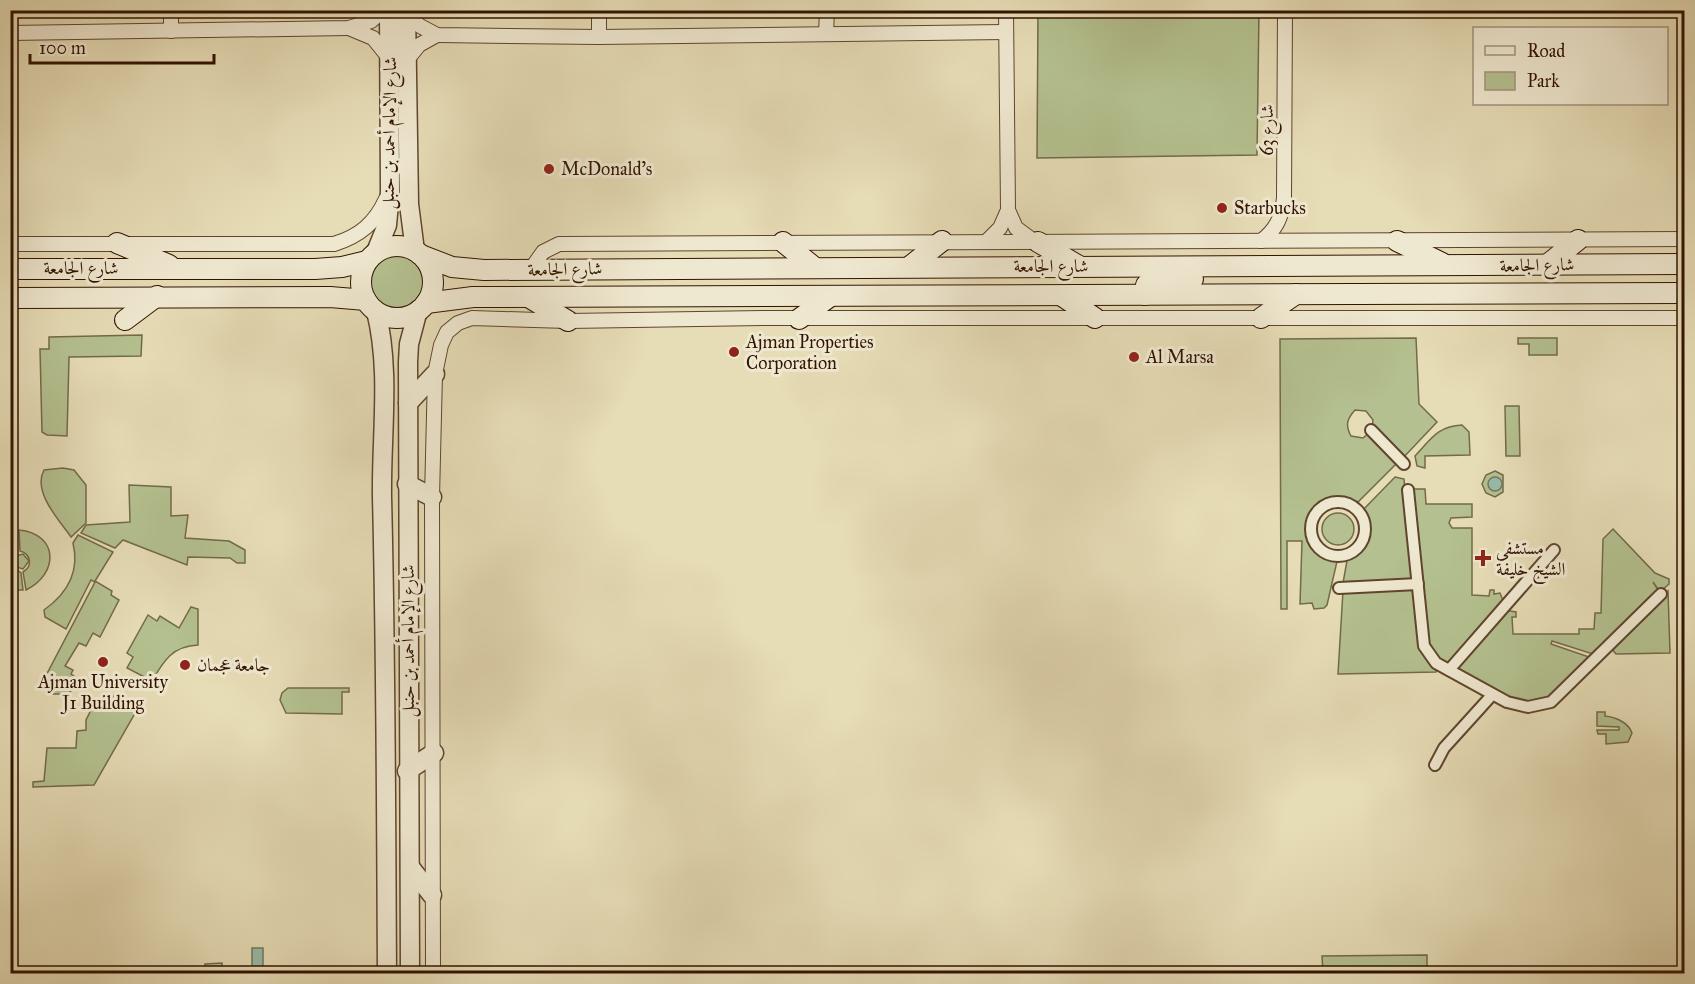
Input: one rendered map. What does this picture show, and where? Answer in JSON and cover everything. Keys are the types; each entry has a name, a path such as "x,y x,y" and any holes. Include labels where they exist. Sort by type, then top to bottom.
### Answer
{"main road":[{"path":"1548,264 1578,240"},
{"path":"1397,241 1444,264"},
{"path":"783,242 814,267"},
{"path":"909,267 942,242"},
{"path":"1036,242 1079,266"},
{"path":"117,243 177,268"},
{"path":"399,246 418,253 428,263 432,283 422,306 397,317 371,306 361,285 372,257 399,246"},
{"name":"شارع الجامعة","path":"418,253 436,262 468,270 1684,264"},
{"name":"شارع الجامعة","path":"10,269 329,269 372,257"},
{"path":"1145,295 1146,285 1151,280 1214,277 1238,266"},
{"name":"شارع الجامعة","path":"422,306 465,297 527,296 828,298 1684,293"},
{"path":"1262,318 1296,294"},
{"path":"124,320 157,296"},
{"path":"527,296 568,321"},
{"path":"1062,296 1095,318"},
{"name":"شارع الجامعة","path":"10,298 330,297 371,306"},
{"path":"799,319 828,298"}],"street":[{"path":"171,10 171,31"},
{"path":"10,33 349,28 371,21 382,10"},
{"path":"598,10 599,37"},
{"path":"826,10 826,34"},
{"path":"1006,10 1008,210 1016,228 1036,242"},
{"name":"شارع 63","path":"1261,241 1269,235 1280,218 1284,198 1285,10"},
{"path":"400,12 437,35 599,37 1006,32"},
{"name":"شارع الإمام أحمد بن حنبل","path":"372,257 387,225 400,12"},
{"path":"349,28 373,38 398,60 437,35"},
{"name":"شارع الإمام أحمد بن حنبل","path":"398,60 409,220 418,253"},
{"path":"10,244 334,244 347,240 370,225 390,192"},
{"path":"987,241 1000,228 1008,210"},
{"path":"531,269 543,252 559,244 1578,240 1683,237"},
{"name":"شارع الإمام أحمد بن حنبل","path":"371,306 382,343 384,376 381,450 386,644 387,974"},
{"name":"شارع الإمام أحمد بن حنبل","path":"410,974 407,771 409,344 422,306"},
{"path":"433,974 432,497 435,374 441,345 447,332 458,322 472,318 568,321 1684,318"},
{"path":"408,403 435,374"},
{"path":"1371,430 1404,464"},
{"path":"407,484 432,497"},
{"path":"1408,490 1424,646 1436,663 1492,695 1528,707 1551,702 1661,594"},
{"path":"1344,503 1358,511 1362,517 1365,533 1362,541 1358,547 1344,555 1328,554 1315,544 1312,537 1312,521 1321,508 1328,504 1344,503"},
{"path":"1449,670 1554,550"},
{"path":"1339,588 1418,584"},
{"path":"1435,765 1444,748 1492,695"},
{"path":"407,771 434,753"},
{"path":"410,867 432,895"}],"green space":[{"path":"1038,11 1259,11 1257,155 1037,158"},
{"path":"396,252 408,254 418,261 425,271 427,283 425,295 418,305 408,312 396,314 384,312 374,305 367,295 365,283 367,271 374,261 384,254"},
{"path":"142,335 141,356 69,357 67,436 47,435 42,432 40,349 49,349 49,337"},
{"path":"1416,338 1419,404 1437,422 1402,459 1372,428 1373,420 1366,411 1355,410 1352,413 1348,425 1351,436 1363,438 1370,432 1399,461 1355,505 1339,500 1326,503 1317,510 1311,521 1310,533 1313,544 1323,553 1338,557 1327,605 1324,608 1314,609 1312,603 1300,604 1302,541 1287,541 1287,609 1281,609 1280,339"},
{"path":"1518,338 1557,338 1557,355 1529,355 1529,344 1518,344"},
{"path":"1505,406 1519,406 1520,456 1506,456"},
{"path":"1462,425 1469,432 1470,455 1425,456 1425,468 1417,466 1415,456 1431,439 1447,428"},
{"path":"63,468 74,470 86,485 86,523 71,537 54,515 44,497 42,488 41,479 44,470"},
{"path":"1495,471 1503,475 1503,492 1495,497 1486,493 1482,484 1486,475"},
{"path":"1395,477 1404,479 1413,579 1343,583 1348,555 1358,547 1364,536 1365,525 1361,512"},
{"path":"129,485 171,487 171,516 188,515 185,538 229,541 245,550 245,563 237,563 230,558 188,557 187,565 123,540 115,548 81,533 86,525 130,522"},
{"path":"1410,489 1425,489 1426,504 1472,504 1472,517 1451,518 1449,523 1452,528 1472,528 1472,595 1489,596 1490,590 1494,590 1494,594 1500,593 1504,603 1453,662 1444,665 1429,651"},
{"path":"1338,513 1349,518 1354,529 1349,540 1338,545 1327,540 1322,529 1327,518"},
{"path":"1613,529 1655,573 1669,579 1669,584 1660,592 1653,582 1660,593 1596,655 1552,641 1551,644 1592,658 1548,701 1515,703 1457,670 1504,610 1516,612 1516,617 1512,617 1513,634 1579,634 1579,629 1594,629 1595,613 1601,613 1603,539"},
{"path":"19,530 32,533 42,539 50,556 49,565 44,574 37,583 26,590 23,572 28,567 29,560 27,555 20,551"},
{"path":"11,531 15,531 17,553 13,561 16,556 23,554 29,561 23,569 13,566 21,573 23,590 11,590"},
{"path":"78,535 113,552 95,581 112,591 111,595 119,600 100,637 93,633 86,646 79,643 65,666 73,670 71,674 78,679 69,694 47,694 47,685 41,685 95,582 91,580 66,629 45,617 44,610 60,596 70,581 75,563 73,543"},
{"path":"1410,587 1415,591 1418,617 1437,666 1436,672 1338,674 1343,591"},
{"path":"1668,591 1670,653 1616,654 1610,647"},
{"path":"191,607 198,609 198,645 176,651 152,681 127,668 133,657 127,653 148,615 157,621 160,616 179,628"},
{"path":"288,688 349,688 349,692 342,692 342,714 286,713 280,700 282,693"},
{"path":"115,694 138,708 94,785 33,787 33,782 44,781 47,748 76,748 77,731 86,730 86,720 92,708 96,710 105,695 112,698"},
{"path":"1597,712 1605,712 1605,716 1617,719 1628,726 1632,733 1628,742 1606,744 1606,734 1598,734 1597,730 1619,730 1619,727 1597,726"},
{"path":"1427,955 1427,973 1323,973 1322,956"},
{"path":"222,963 222,973 205,973 205,964"}],"shaded area":[{"path":"1495,477 1500,479 1502,484 1500,489 1495,491 1490,489 1488,484 1490,479"},
{"path":"252,948 263,948 263,970 252,970"}],"place":[{"name":"McDonald's","path":"549,169"},
{"name":"Starbucks","path":"1222,208"},
{"name":"Ajman Properties Corporation","path":"734,352"},
{"name":"Al Marsa","path":"1134,357"},
{"name":"مستشفى الشيخ خليفة","path":"1483,558"},
{"name":"Ajman University J1 Building","path":"103,662"},
{"name":"جامعة عجمان","path":"185,665"}]}
